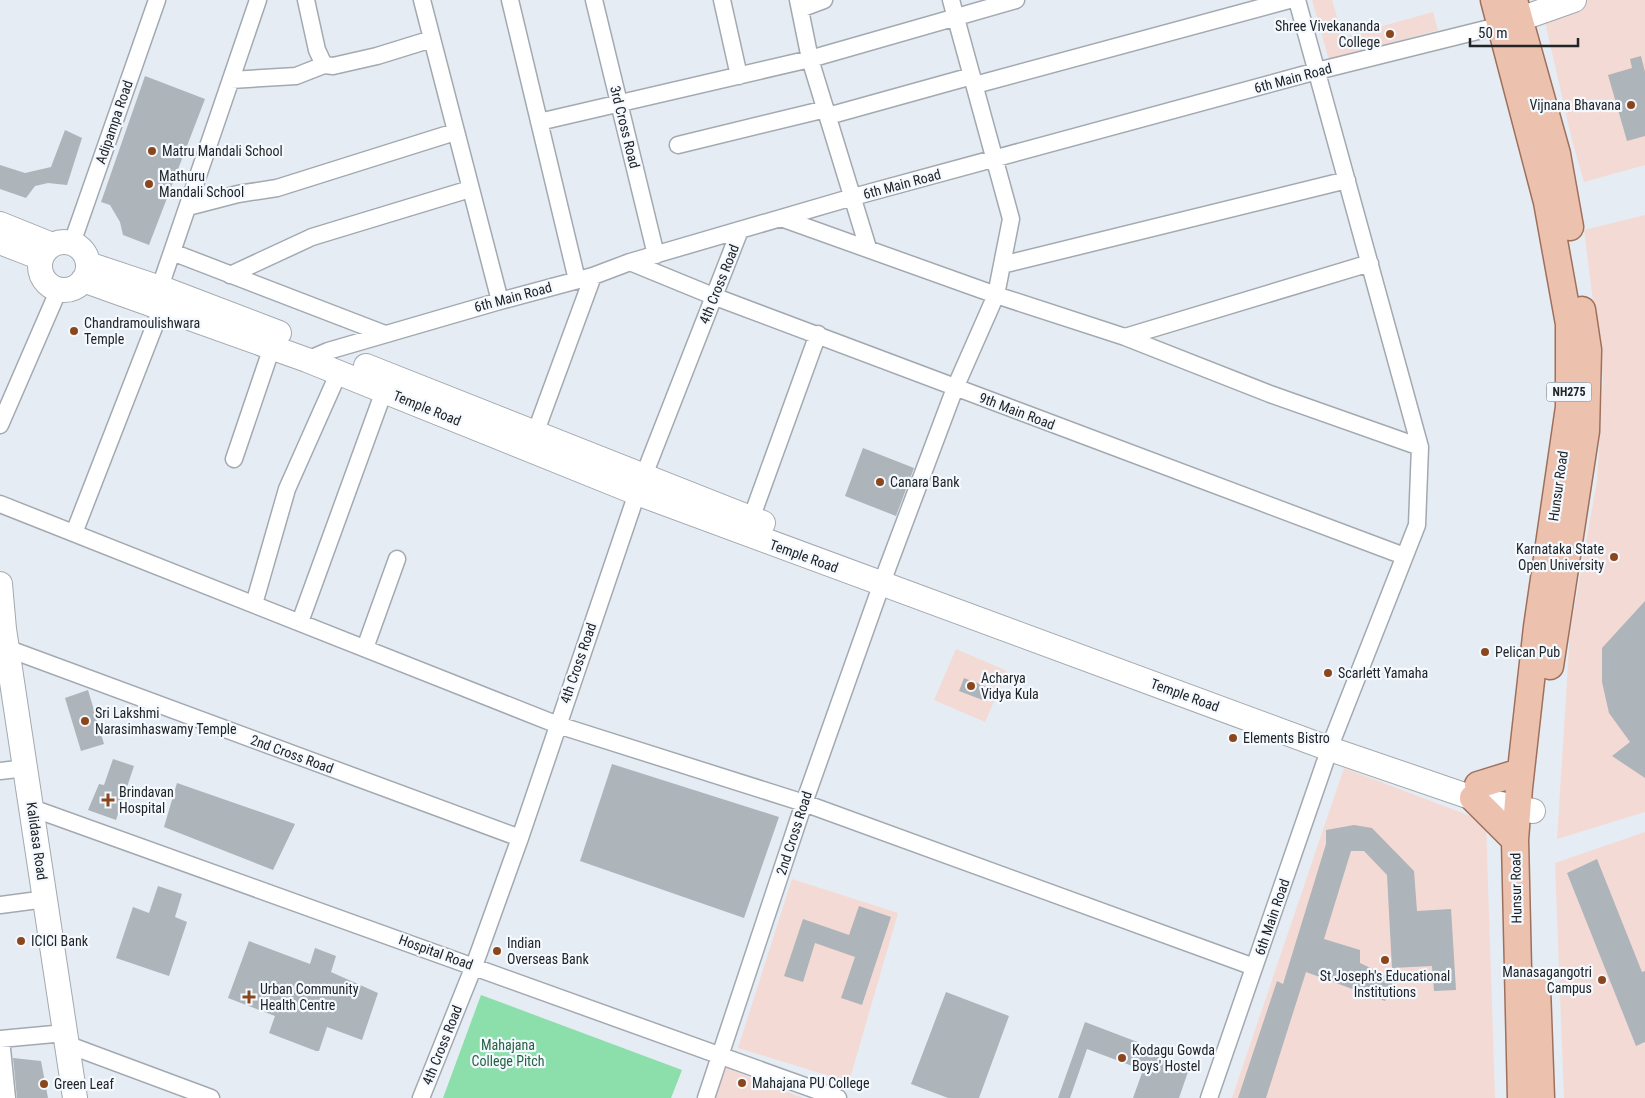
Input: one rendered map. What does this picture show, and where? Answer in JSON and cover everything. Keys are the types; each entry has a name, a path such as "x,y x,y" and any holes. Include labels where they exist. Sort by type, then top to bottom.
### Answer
{"main road":[{"name":"Hunsur Road","path":"1494,0 1512,15 1569,324 1569,407 1537,627 1525,794 1515,840 1520,1098"},
{"path":"1476,791 1525,794 1541,1098"},
{"path":"1476,791 1515,840"}],"street":[{"name":"Adipampa Road","path":"55,249 157,0"},
{"path":"74,532 163,295 172,252 258,0"},
{"path":"306,0 317,50 324,65"},
{"path":"422,0 500,301"},
{"path":"510,0 576,280"},
{"name":"3rd Cross Road","path":"594,0 656,255"},
{"path":"722,0 739,76"},
{"path":"824,0 799,5 810,59 868,248"},
{"name":"2nd Cross Road","path":"706,1098 804,803 885,577 955,388 996,295 1011,218 951,0"},
{"path":"539,122 810,59 1016,0"},
{"path":"678,145 973,81 1289,0"},
{"name":"6th Main Road","path":"1209,1098 1332,742 1416,525 1420,447 1297,0"},
{"path":"1512,15 1574,0"},
{"name":"6th Main Road","path":"317,355 500,301 593,276 630,262 853,197 1317,71 1512,15"},
{"path":"231,80 296,76 324,65 333,66 377,56 432,39"},
{"path":"188,207 238,194 277,188 455,132"},
{"path":"1002,265 1347,180"},
{"path":"230,274 312,237 470,189"},
{"path":"781,218 996,295 1125,337 1270,394 1420,447"},
{"path":"0,224 55,249"},
{"name":"4th Cross Road","path":"421,1098 474,966 520,838 640,484 740,230"},
{"path":"0,242 55,249 85,254 85,272 72,288 59,289 49,284 44,278 41,271 55,249"},
{"path":"172,252 385,334"},
{"name":"9th Main Road","path":"630,262 713,296 818,334 955,388 1404,556"},
{"path":"1125,337 1370,263"},
{"name":"Temple Road","path":"85,272 163,295 317,355 536,432 640,484 751,519 885,577"},
{"path":"536,432 593,276"},
{"path":"0,425 59,289"},
{"name":"Temple Road","path":"163,295 272,347 317,355 339,372 384,391 640,484 885,577 1332,742 1476,791 1525,794"},
{"path":"751,519 818,334"},
{"path":"234,459 272,347"},
{"path":"254,604 287,488 339,372"},
{"path":"300,622 384,391"},
{"path":"0,504 558,725 804,803 1254,967"},
{"path":"365,648 397,559"},
{"name":"Kalidasa Road","path":"0,584 4,636 26,768 75,1098"},
{"name":"2nd Cross Road","path":"4,636 520,838"},
{"path":"0,770 26,768"},
{"name":"Hospital Road","path":"32,808 838,1098"},
{"path":"0,905 46,899"},
{"path":"7,1098 1,1039 66,1038 210,1098"}],"shaded area":[{"name":"Shree Vivekananda College","path":"1312,0 1332,0 1343,37 1433,12 1438,30 1329,60"},
{"path":"1540,0 1645,0 1645,165 1584,182 1572,140"},
{"name":"Karnataka State Open University","path":"1645,215 1645,812 1557,839 1570,632 1597,481 1603,380 1584,230"},
{"name":"Acharya Vidya Kula","path":"956,649 1007,671 985,722 934,700"},
{"name":"St Joseph's Educational Institutions","path":"1344,768 1486,822 1495,1098 1232,1098"},
{"name":"Manasagangotri Campus","path":"1645,832 1645,1098 1564,1098 1555,863"},
{"path":"792,879 898,913 849,1082 738,1048"},
{"name":"Mahajana PU College","path":"726,1068 803,1098 715,1098"}],"green space":[{"name":"Mahajana College Pitch","path":"481,995 682,1070 671,1098 443,1098"}],"building":[{"name":"Vijnana Bhavana","path":"1641,56 1645,72 1645,136 1627,141 1608,75 1632,68 1630,59"},
{"name":"Matru Mandali School","path":"145,76 205,99 149,245 123,235 120,222 110,205 101,202"},
{"path":"65,130 82,138 67,185 48,183 35,186 26,198 0,189 0,165 25,173 51,167"},
{"name":"Canara Bank","path":"863,448 914,468 896,516 845,496"},
{"path":"1645,601 1645,778 1612,756 1630,742 1609,713 1602,682 1602,648"},
{"path":"964,678 990,688 985,701 959,691"},
{"name":"Sri Lakshmi Narasimhaswamy Temple","path":"88,690 104,744 81,751 65,698"},
{"path":"113,759 134,766 116,820 88,810 99,784 104,785"},
{"path":"612,764 779,817 744,918 580,861"},
{"name":"Brindavan Hospital","path":"177,783 295,824 273,870 164,827"},
{"path":"1354,825 1372,828 1414,871 1417,911 1451,909 1456,990 1434,991 1432,966 1392,968 1387,875 1364,851 1351,851 1324,939 1360,950 1360,963 1394,979 1385,1001 1306,972 1266,1098 1238,1098 1277,981 1283,984 1326,844 1326,830"},
{"path":"1597,859 1642,972 1645,971 1645,1042 1636,1046 1567,873"},
{"path":"158,886 182,894 175,917 187,922 169,976 116,958 133,907 149,913"},
{"path":"859,906 891,917 862,1005 841,998 855,957 815,943 803,982 784,976 803,919 849,935"},
{"name":"Urban Community Health Centre","path":"249,941 310,964 315,948 336,956 331,972 378,993 362,1040 327,1027 319,1051 316,1051 269,1033 275,1016 228,998"},
{"path":"946,992 1009,1016 979,1098 948,1098 911,1084"},
{"path":"1085,1022 1140,1043 1138,1049 1190,1066 1179,1098 1133,1098 1143,1070 1087,1049 1070,1098 1058,1098"},
{"path":"13,1058 41,1061 48,1098 17,1098"}],"place":[{"name":"Shree Vivekananda College","path":"1390,34"},
{"name":"Vijnana Bhavana","path":"1631,105"},
{"name":"Matru Mandali School","path":"152,151"},
{"name":"Mathuru Mandali School","path":"149,184"},
{"name":"Chandramoulishwara Temple","path":"74,331"},
{"name":"Canara Bank","path":"880,482"},
{"name":"Karnataka State Open University","path":"1614,557"},
{"name":"Pelican Pub","path":"1485,652"},
{"name":"Scarlett Yamaha","path":"1328,673"},
{"name":"Acharya Vidya Kula","path":"971,686"},
{"name":"Sri Lakshmi Narasimhaswamy Temple","path":"85,721"},
{"name":"Elements Bistro","path":"1233,738"},
{"name":"Brindavan Hospital","path":"108,800"},
{"name":"ICICI Bank","path":"21,941"},
{"name":"Indian Overseas Bank","path":"497,951"},
{"name":"St Joseph's Educational Institutions","path":"1385,960"},
{"name":"Manasagangotri Campus","path":"1602,980"},
{"name":"Urban Community Health Centre","path":"249,997"},
{"name":"Kodagu Gowda Boys' Hostel","path":"1122,1058"},
{"name":"Mahajana PU College","path":"742,1083"},
{"name":"Green Leaf","path":"44,1084"}]}
